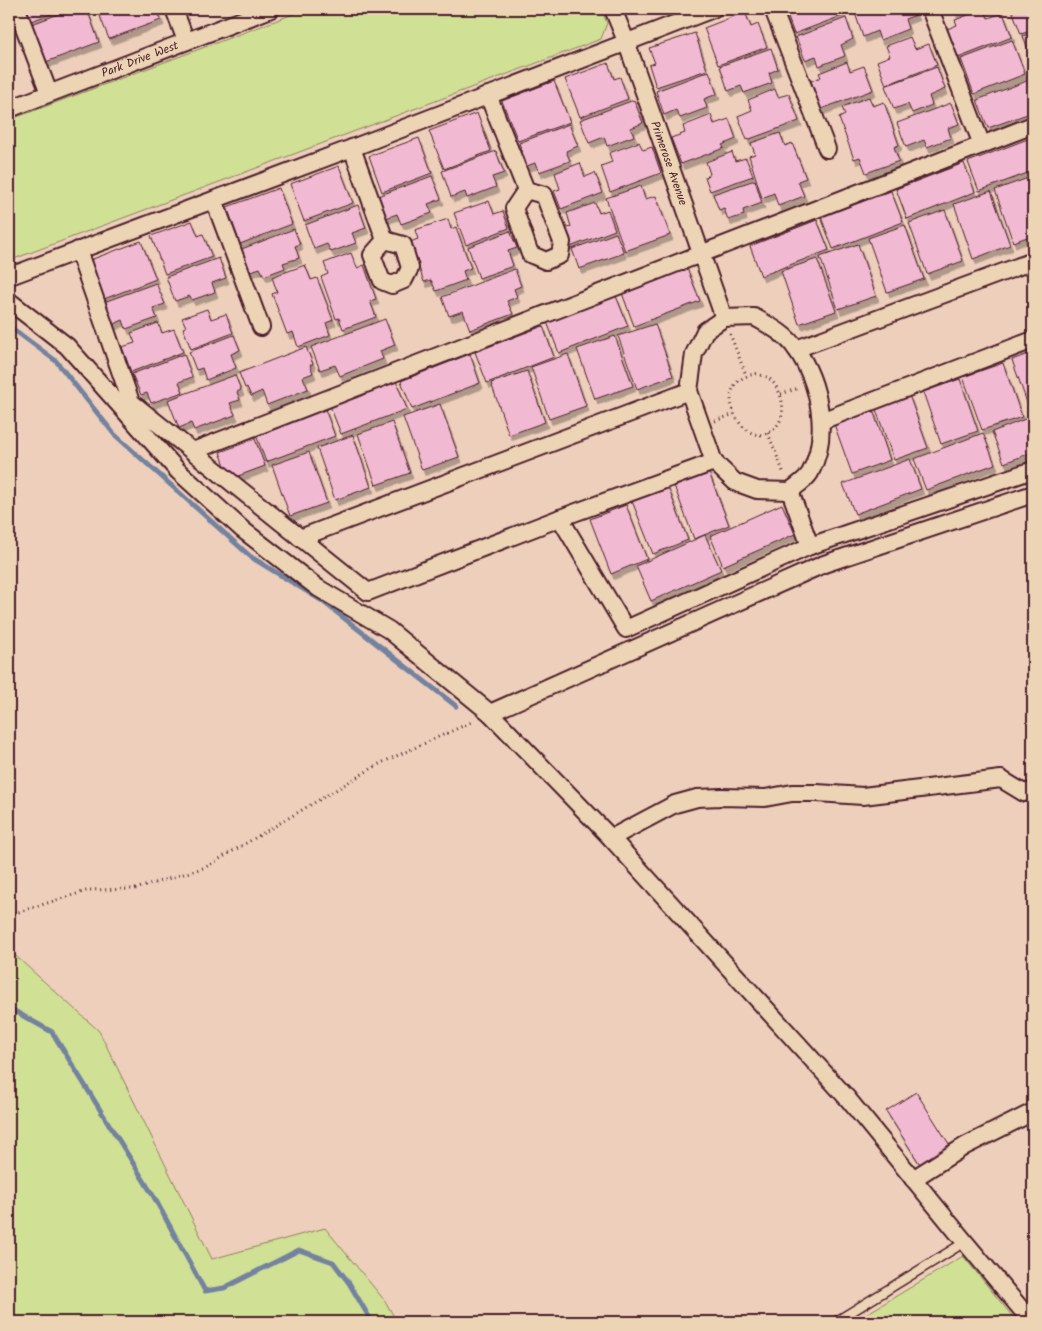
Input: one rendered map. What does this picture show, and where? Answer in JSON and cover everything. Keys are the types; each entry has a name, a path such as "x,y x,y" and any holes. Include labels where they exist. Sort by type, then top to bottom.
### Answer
{"street":[{"path":"16,9 48,93"},
{"path":"174,9 186,41"},
{"name":"Park Drive West","path":"9,108 271,9"},
{"name":"Primerose Avenue","path":"614,9 724,318"},
{"path":"9,269 13,275 352,148 713,9"},
{"path":"773,9 827,150"},
{"path":"930,9 982,145"},
{"path":"488,95 526,190"},
{"path":"193,451 1033,125"},
{"path":"352,148 385,240"},
{"path":"214,200 261,327"},
{"path":"78,250 131,402 368,592 560,518 714,462"},
{"path":"796,349 1033,261"},
{"path":"9,301 67,346 178,470 243,530 318,588 389,630 490,713 611,838 848,1099 1032,1322"},
{"path":"754,317 779,331 796,349 810,376 818,398 821,421 820,448 810,475 790,491 756,490 735,482 714,462 689,391 694,354 705,331 724,318 754,317"},
{"path":"821,421 1033,340"},
{"path":"300,538 689,391"},
{"path":"560,518 626,629 810,546 1033,470"},
{"path":"790,491 810,546"},
{"path":"490,713 824,564 1033,494"},
{"path":"611,838 675,804 697,798 721,796 765,798 792,793 864,796 1001,779 1024,793 1033,790"},
{"path":"913,1178 965,1146 1033,1112"}],"lane":[{"path":"835,1322 965,1242"}],"path":[{"path":"724,318 746,375"},
{"path":"756,374 767,377 781,394 783,407 781,419 776,427 768,433 758,434 748,431 740,424 734,414 731,403 732,392 737,382 746,375 756,374"},
{"path":"707,424 734,414"},
{"path":"768,433 790,491"},
{"path":"9,915 89,890 135,889 206,867 381,763 490,713"}],"green space":[{"path":"307,9 601,9 607,23 601,39 11,260 9,259 9,120"},
{"path":"9,950 99,1031 212,1259 325,1228 385,1301 397,1322 9,1322"},
{"path":"963,1256 1017,1322 853,1322"}],"building":[{"path":"27,9 65,9 31,21"},
{"path":"72,9 87,9 99,42 46,62 32,24"},
{"path":"97,9 157,9 161,20 109,39"},
{"path":"785,9 842,9 844,15 794,34"},
{"path":"867,9 913,9 916,15 905,19 908,29 880,40 877,31 863,37 855,13"},
{"path":"953,9 969,9 955,14"},
{"path":"984,9 988,18 1003,13 1012,37 958,58 947,29 957,25 955,20"},
{"path":"1033,9 1033,30 1021,34 1012,10"},
{"path":"745,12 751,27 758,24 767,47 718,65 704,28"},
{"path":"846,18 853,39 841,45 845,56 819,66 816,56 805,60 796,37"},
{"path":"1033,32 1033,63 1023,36"},
{"path":"695,33 707,70 656,87 649,65 655,63 649,48"},
{"path":"910,37 915,49 929,44 937,65 886,85 877,61 890,56 886,46"},
{"path":"1012,40 1025,74 974,94 961,59"},
{"path":"771,48 778,69 769,73 772,83 744,93 741,86 728,91 720,66"},
{"path":"847,62 850,71 864,66 873,90 821,109 811,81 821,77 819,73"},
{"path":"608,63 614,79 620,77 628,99 580,117 565,79"},
{"path":"937,67 945,89 929,96 932,105 912,113 908,104 894,109 885,86"},
{"path":"709,71 717,94 704,99 707,108 680,118 676,110 664,115 656,91"},
{"path":"1032,79 1033,112 988,128 977,100"},
{"path":"554,81 570,122 518,141 502,101"},
{"path":"775,89 778,97 789,94 799,121 747,140 738,116 752,110 748,100"},
{"path":"869,97 873,106 884,102 899,145 894,147 899,161 866,173 860,157 854,159 839,118 845,115 842,107"},
{"path":"634,100 643,123 631,128 634,136 607,146 604,137 589,143 580,120"},
{"path":"951,103 959,124 948,128 951,138 927,147 924,140 906,147 897,123"},
{"path":"477,113 491,151 444,169 429,131"},
{"path":"711,115 714,124 729,119 736,139 722,145 724,148 681,164 671,138 685,133 683,126"},
{"path":"569,124 578,146 566,151 570,161 539,172 535,163 527,166 519,143"},
{"path":"780,133 785,146 792,143 806,178 798,181 804,196 778,206 774,193 762,198 749,156 755,154 751,143"},
{"path":"1033,137 1033,171 979,191 968,162"},
{"path":"419,138 432,173 382,192 369,156"},
{"path":"639,142 643,150 652,147 661,173 610,192 601,166 612,162 609,153"},
{"path":"496,151 504,173 492,177 496,187 467,198 465,192 451,197 442,171"},
{"path":"732,152 735,161 746,158 753,176 710,191 705,177 710,174 706,162"},
{"path":"580,163 585,177 595,173 603,193 561,209 554,191 560,189 555,173"},
{"path":"964,163 975,192 907,219 896,189"},
{"path":"339,166 353,203 304,221 290,184"},
{"path":"432,176 441,199 428,204 432,213 401,224 397,214 386,218 378,196"},
{"path":"1031,177 1033,182 1033,235 1013,242 995,190"},
{"path":"755,180 762,203 743,210 744,215 728,220 724,208 719,210 713,194"},
{"path":"641,186 645,199 656,196 670,235 625,251 606,198"},
{"path":"279,188 292,224 240,244 227,207"},
{"path":"891,191 903,222 833,249 821,217"},
{"path":"991,191 1010,245 973,259 954,204"},
{"path":"489,201 494,214 503,211 509,228 466,245 454,213"},
{"path":"595,203 599,213 608,210 615,230 570,247 563,229 571,227 567,213"},
{"path":"358,205 366,228 352,233 356,243 331,252 327,244 314,249 305,225"},
{"path":"945,210 963,261 927,274 909,223"},
{"path":"448,219 451,229 456,227 471,268 463,271 466,280 436,291 431,280 424,282 410,242 418,239 415,230"},
{"path":"817,220 829,250 761,276 750,246"},
{"path":"192,221 198,236 203,234 212,257 165,274 151,236"},
{"path":"905,225 924,279 887,292 868,238"},
{"path":"294,229 300,244 295,246 299,258 283,263 285,268 264,276 260,268 248,272 239,250"},
{"path":"510,231 517,248 508,251 513,266 479,278 468,247"},
{"path":"616,233 624,253 579,269 572,249"},
{"path":"141,241 156,279 104,299 90,260"},
{"path":"858,244 876,296 838,309 820,257"},
{"path":"351,253 357,268 364,265 376,299 370,301 376,317 343,329 339,318 336,319 321,277 328,274 324,263"},
{"path":"219,258 226,278 212,283 215,292 192,300 190,296 175,301 166,277"},
{"path":"817,259 836,311 799,324 781,271"},
{"path":"305,265 311,280 317,278 333,320 326,323 330,335 298,347 293,332 287,334 272,294 277,292 272,277"},
{"path":"687,268 700,301 634,326 622,293"},
{"path":"515,269 521,286 514,289 517,297 507,301 513,314 470,330 463,311 449,316 442,297"},
{"path":"156,283 165,304 153,308 157,318 126,329 123,320 112,325 104,302"},
{"path":"616,296 628,326 559,353 547,322"},
{"path":"207,309 211,319 226,314 233,333 191,349 183,328 186,327 182,318"},
{"path":"385,319 395,345 380,351 383,359 340,376 335,365 320,370 311,347"},
{"path":"158,323 162,333 174,329 183,352 131,372 122,347 135,343 131,333"},
{"path":"655,324 673,376 637,389 618,336"},
{"path":"543,326 554,357 487,383 475,352"},
{"path":"234,335 240,350 231,354 236,368 206,380 202,368 196,370 189,352"},
{"path":"615,336 633,386 595,399 577,349"},
{"path":"306,347 313,364 310,365 313,373 303,377 308,389 267,405 262,391 251,396 247,387 245,388 239,373"},
{"path":"1033,352 1033,413 1031,414 1012,360"},
{"path":"184,354 192,377 179,382 183,392 151,403 147,393 141,395 132,374"},
{"path":"470,354 480,383 412,409 401,381"},
{"path":"568,354 586,406 549,419 531,367"},
{"path":"1003,363 1022,417 982,430 963,377"},
{"path":"527,371 545,422 509,435 491,383"},
{"path":"235,375 241,390 237,392 240,400 230,403 235,415 194,430 191,423 179,428 168,400"},
{"path":"960,379 978,431 941,444 923,392"},
{"path":"396,381 407,409 341,434 330,406"},
{"path":"909,395 928,448 894,460 875,407"},
{"path":"440,404 459,457 422,470 403,417"},
{"path":"325,409 335,436 266,462 256,435"},
{"path":"873,410 890,460 852,474 834,424"},
{"path":"1033,416 1033,452 1004,463 992,432"},
{"path":"392,422 410,473 376,485 358,434"},
{"path":"983,433 995,464 926,490 914,459"},
{"path":"353,435 371,487 335,500 317,448"},
{"path":"255,439 265,466 230,479 220,452"},
{"path":"309,452 327,503 290,516 272,465"},
{"path":"910,459 921,489 855,514 843,484"},
{"path":"708,470 729,525 694,539 673,483"},
{"path":"668,487 688,540 653,554 632,501"},
{"path":"782,504 795,534 723,566 710,536"},
{"path":"626,505 647,559 611,574 590,519"},
{"path":"705,535 721,570 651,601 636,566"},
{"path":"916,1092 951,1147 921,1166 886,1111"}],"waterway":[{"path":"9,326 56,361 114,434 251,557 321,600 456,706"},
{"path":"9,1008 52,1032 154,1197 205,1291 224,1288 299,1250 333,1262 349,1283 372,1322"}]}
